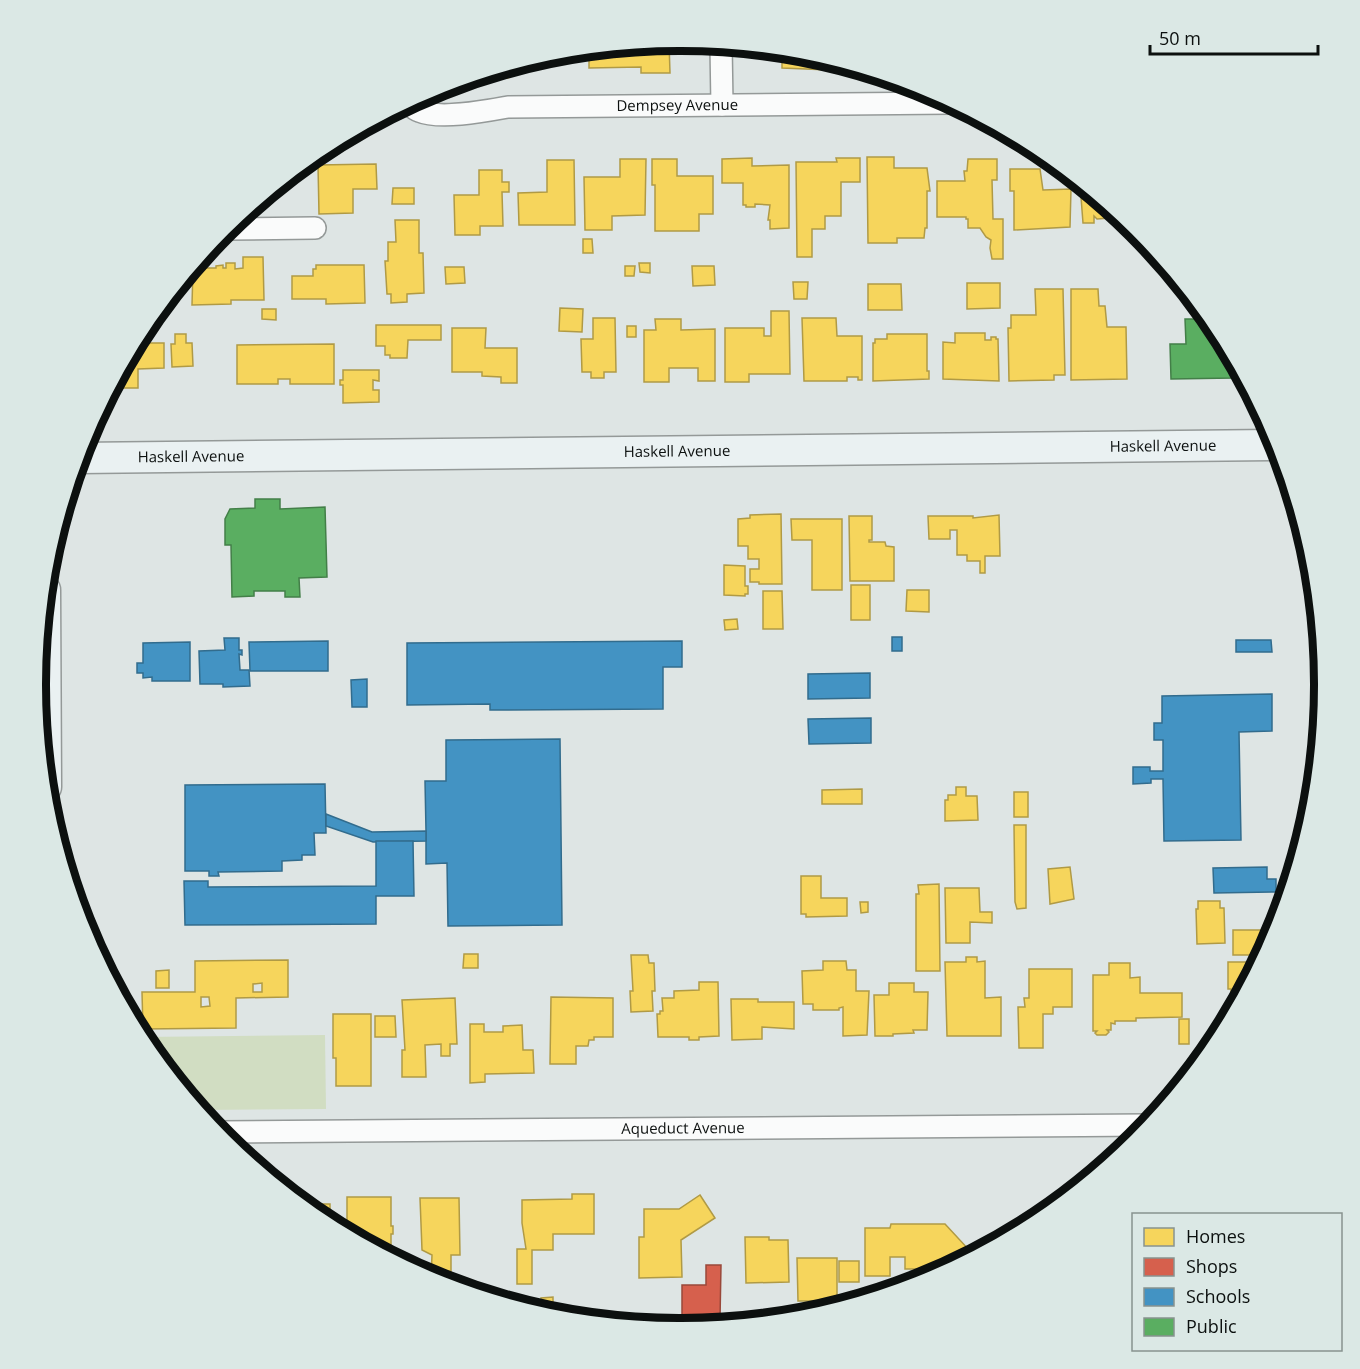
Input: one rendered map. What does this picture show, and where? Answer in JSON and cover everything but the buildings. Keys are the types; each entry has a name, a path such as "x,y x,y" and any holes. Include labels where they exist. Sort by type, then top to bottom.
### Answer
{"main road":[{"name":"Haskell Avenue","path":"89,458 1266,445"}],"street":[{"path":"721,52 722,105"},
{"name":"Dempsey Avenue","path":"416,109 420,112 450,115 508,107 931,103"},
{"path":"240,229 315,228"},
{"name":"Aqueduct Avenue","path":"232,1132 1134,1125"}],"green space":[{"path":"325,1035 326,1109 211,1110 177,1070 154,1037"}]}
